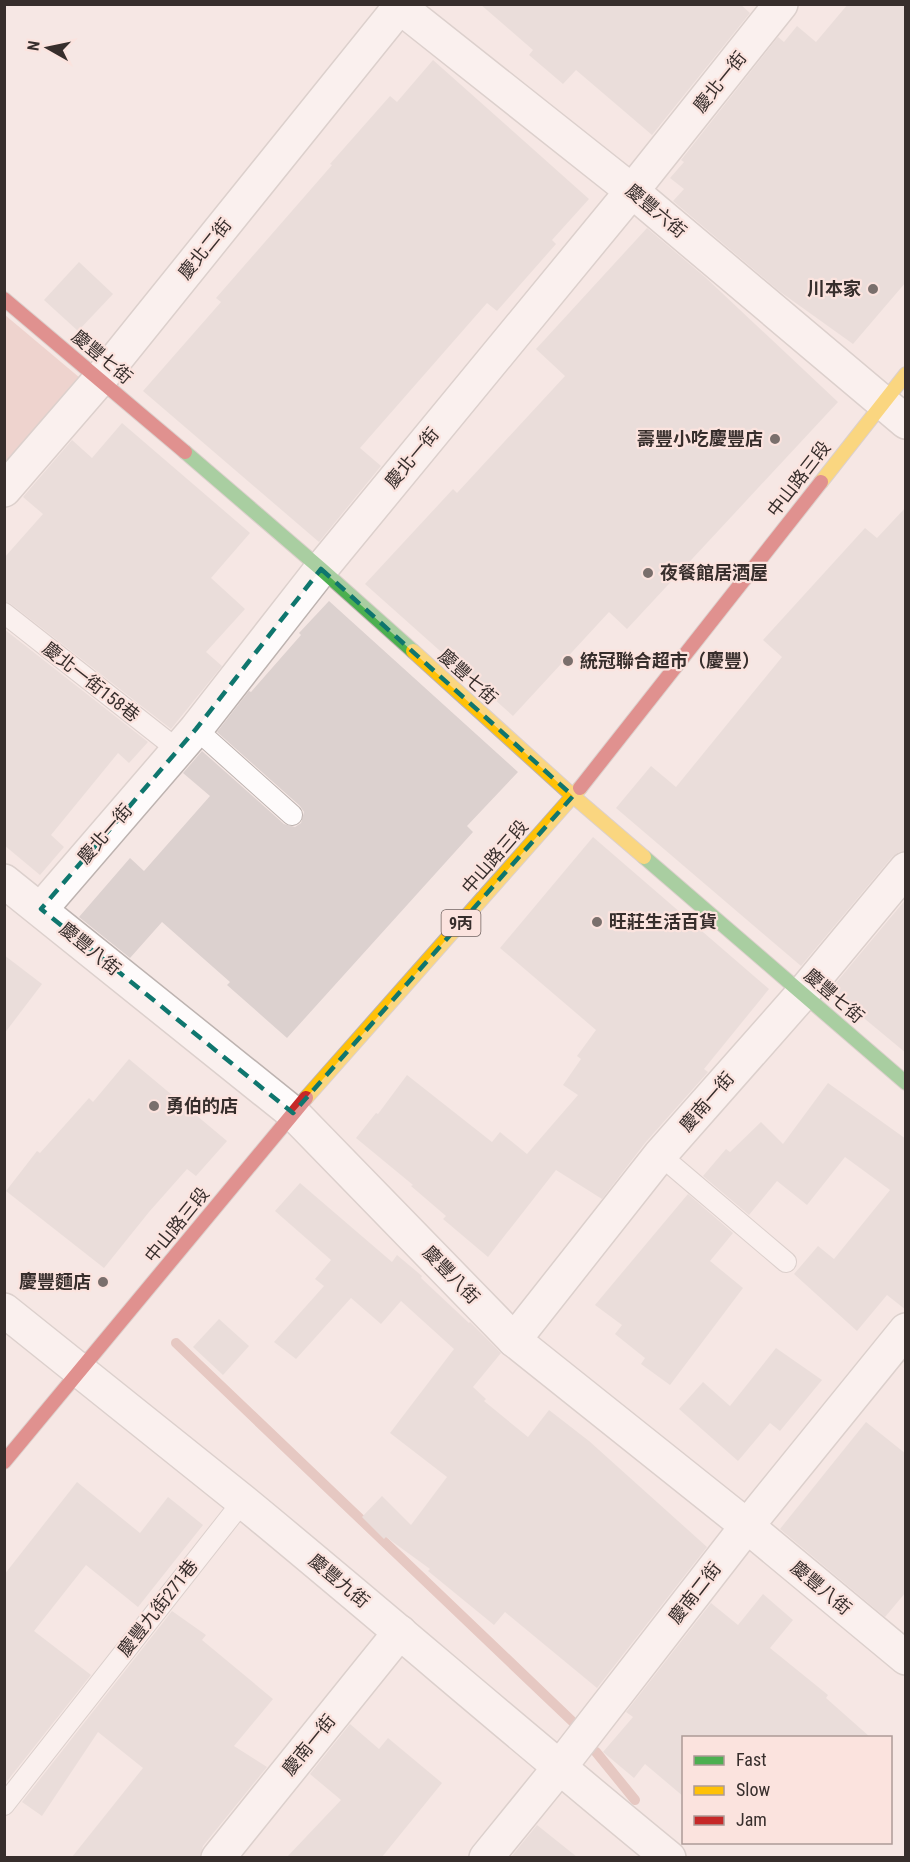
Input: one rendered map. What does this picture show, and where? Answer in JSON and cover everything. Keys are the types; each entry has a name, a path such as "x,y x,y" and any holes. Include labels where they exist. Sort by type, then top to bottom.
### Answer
{"main road":[{"name":"慶豐七街","path":"4,299 321,568 573,796 906,1083"},
{"name":"中山路三段","path":"4,1462 293,1113 573,796 894,412 906,374"}],"street":[{"name":"慶北一街","path":"41,909 187,740 321,568 632,191 782,4"},
{"name":"慶豐六街","path":"401,6 632,191 894,412"},
{"name":"慶北二街","path":"4,490 100,379 401,6"},
{"name":"慶南一街","path":"514,1340 660,1155 803,993 906,869"},
{"name":"慶豐八街","path":"4,881 293,1113 514,1340 747,1526 906,1658"},
{"name":"慶豐九街","path":"4,1310 243,1501 559,1768 669,1857"},
{"name":"慶南二街","path":"486,1857 559,1768 747,1526 906,1330"},
{"name":"慶南一街","path":"218,1857 400,1632"}],"lane":[{"name":"慶北一街158巷","path":"4,613 292,815"},
{"path":"660,1155 786,1262"},
{"name":"慶豐九街271巷","path":"4,1805 243,1501"}],"highlighted area":[{"path":"321,569 573,796 293,1113 41,909 196,729"}],"shaded area":[{"path":"5,315 80,378 5,469"}],"building":[{"path":"480,4 740,4 750,13 652,135 576,70 563,84 529,55 533,50"},
{"path":"848,4 906,4 906,282 853,344 779,291 673,201 684,189 670,178 684,162 681,160 778,37 784,42 797,26 816,42"},
{"path":"433,60 589,199 552,240 556,244 497,311 487,303 360,448 381,466 319,542 143,391 221,302 216,298 332,165 330,164 390,96 397,102"},
{"path":"647,228 705,277 838,402 627,629 609,612 513,716 365,584 453,489 457,493 565,376 536,349"},
{"path":"79,262 113,294 78,331 44,300"},
{"path":"122,423 250,533 211,578 245,609 206,652 222,666 171,729 11,604 4,601 4,558 43,514 23,497 72,440 92,458"},
{"path":"906,507 906,851 899,852 892,857 801,966 616,808 651,766 676,787 782,657 763,640 865,528 877,538"},
{"path":"329,601 518,772 467,826 473,832 287,1038 227,985 230,982 162,922 130,958 79,917 130,858 144,871 210,796 183,773 202,751 284,824 295,827 301,823 304,812 300,806 217,732 249,691 251,692 301,635 299,633"},
{"path":"4,629 148,742 129,763 118,753 51,835 64,847 40,875 4,845"},
{"path":"593,837 769,989 704,1069 708,1072 645,1143 602,1199 556,1170 488,1257 443,1219 446,1216 411,1186 413,1185 356,1138 376,1113 378,1114 407,1075 492,1142 500,1132 527,1154 578,1095 563,1085 581,1059 577,1056 596,1030 500,948"},
{"path":"906,899 906,1053 830,990"},
{"path":"4,955 42,984 4,1034"},
{"path":"129,1059 227,1141 196,1176 187,1169 104,1268 6,1191 37,1151 40,1153 89,1098 93,1102"},
{"path":"828,1083 906,1139 906,1310 887,1295 857,1331 794,1274 818,1246 834,1259 890,1190 845,1157 807,1205 777,1181 749,1215 703,1176 726,1149 730,1152 761,1122 783,1144"},
{"path":"300,1183 392,1262 397,1255 422,1276 421,1278 501,1353 473,1387 486,1399 484,1401 528,1437 549,1410 589,1441 707,1547 597,1688 505,1612 494,1625 428,1571 430,1569 386,1537 384,1539 362,1517 382,1496 411,1525 447,1477 390,1433 454,1349 401,1301 381,1324 351,1298 296,1359 274,1342 324,1286 315,1279 331,1260 275,1211"},
{"path":"688,1194 733,1233 710,1261 743,1288 670,1385 641,1364 645,1358 615,1334 622,1325 595,1305"},
{"path":"219,1319 249,1346 223,1375 193,1347"},
{"path":"776,1348 822,1380 780,1431 770,1423 738,1461 679,1409 703,1382 730,1406"},
{"path":"866,1422 906,1454 906,1592 885,1617 780,1529"},
{"path":"77,1482 140,1533 168,1497 203,1525 138,1607 86,1565 34,1631 91,1675 4,1785 4,1575"},
{"path":"763,1594 793,1620 770,1648 828,1695 826,1698 869,1736 682,1736 682,1795 645,1764 634,1778 603,1752 633,1717 626,1712 711,1603 738,1625"},
{"path":"172,1611 206,1635 202,1640 273,1699 234,1746 267,1767 203,1846 200,1857 72,1857 143,1768 98,1732 42,1816 22,1802"},
{"path":"350,1724 379,1749 388,1738 442,1783 382,1857 287,1857 341,1800 310,1774"},
{"path":"537,1825 577,1857 511,1857"}],"waterway":[{"path":"176,1343 574,1723"},
{"path":"596,1752 635,1800"}],"traffic: fast":[{"path":"185,452 413,651"},
{"path":"644,857 906,1083"}],"traffic: slow":[{"path":"821,482 906,374"},
{"path":"413,651 644,857"},
{"path":"306,1098 580,788"}],"traffic: jam":[{"path":"4,299 185,452"},
{"path":"580,788 821,482"},
{"path":"4,1462 306,1098"}],"place":[{"name":"川本家","path":"873,289"},
{"name":"壽豐小吃慶豐店","path":"775,439"},
{"name":"夜餐館居酒屋","path":"648,573"},
{"name":"統冠聯合超市（慶豐）","path":"568,661"},
{"name":"旺莊生活百貨","path":"597,922"},
{"name":"勇伯的店","path":"154,1106"},
{"name":"慶豐麵店","path":"103,1282"}]}
